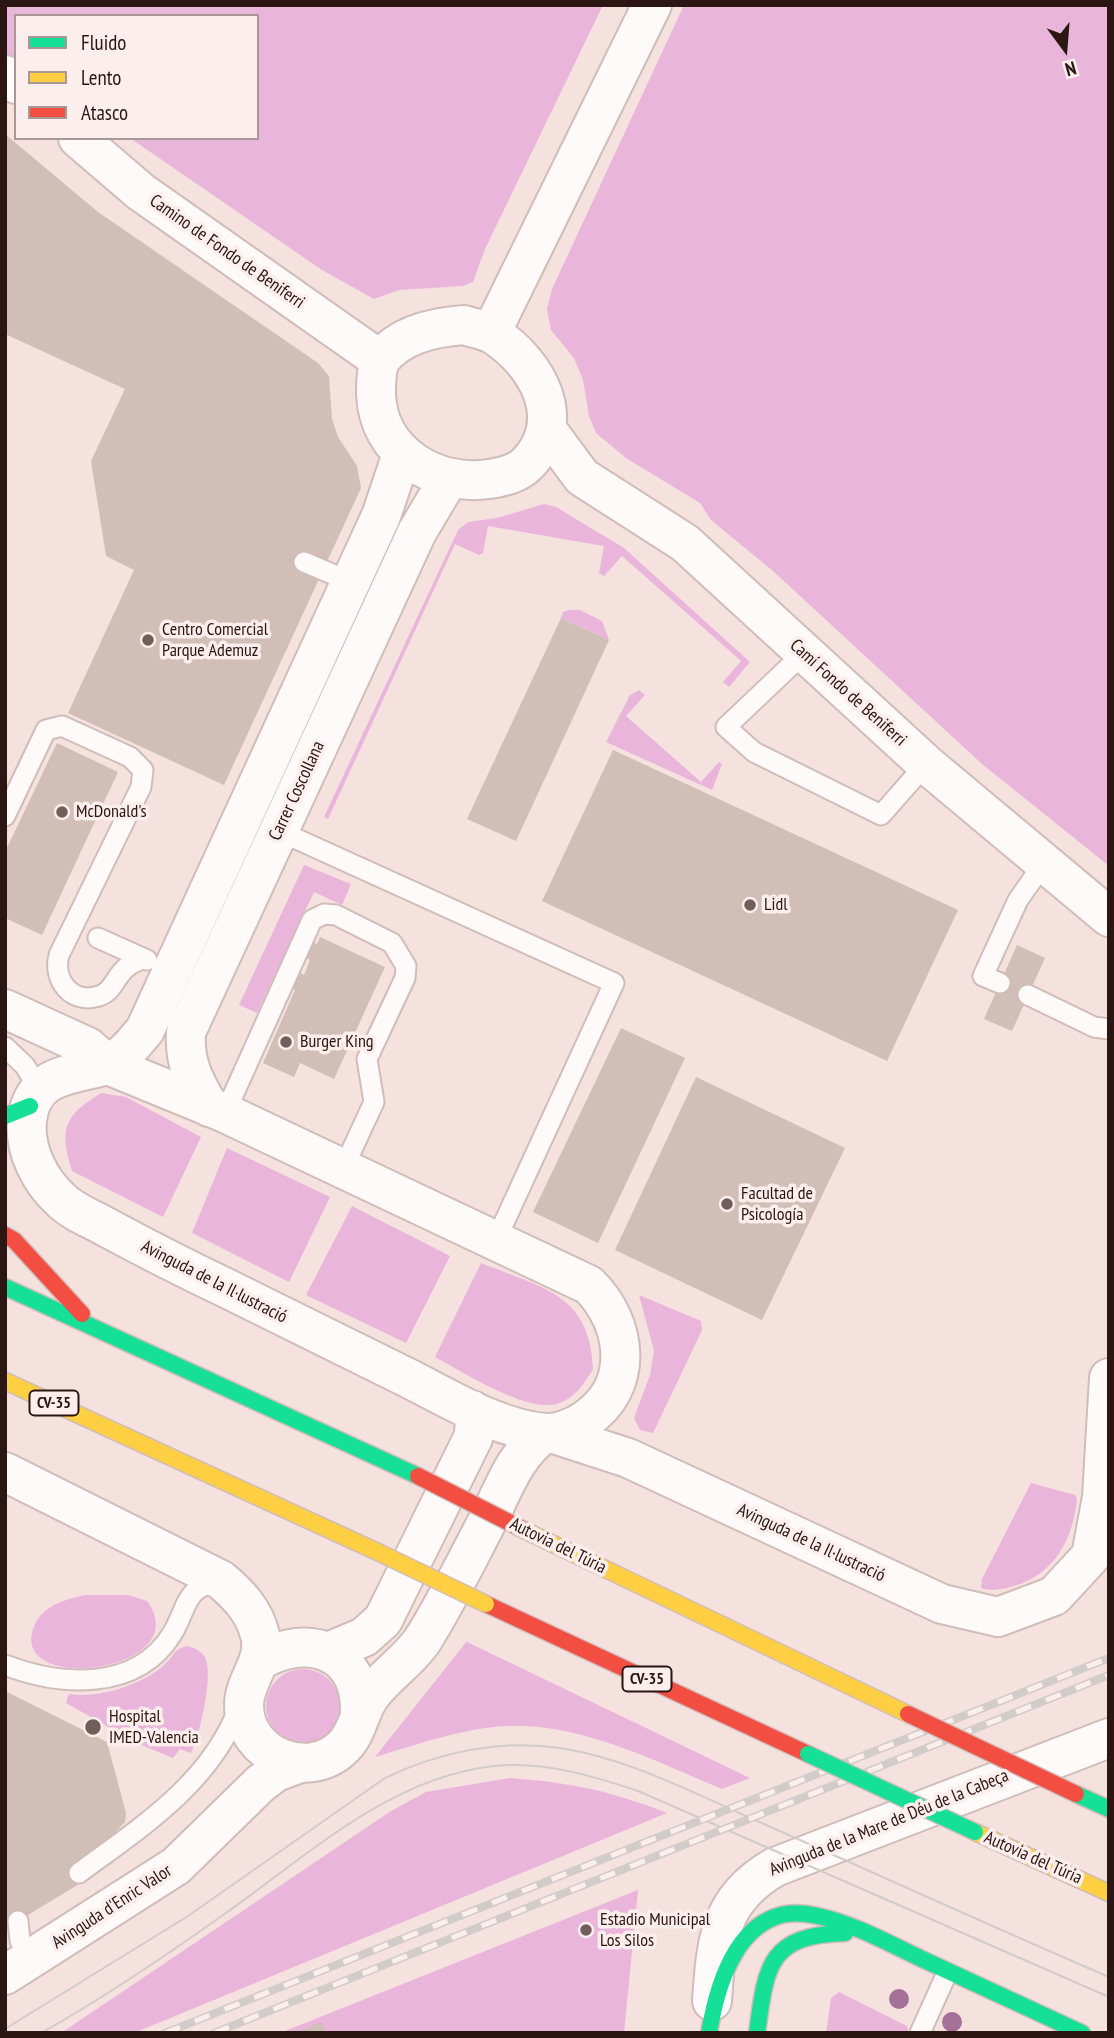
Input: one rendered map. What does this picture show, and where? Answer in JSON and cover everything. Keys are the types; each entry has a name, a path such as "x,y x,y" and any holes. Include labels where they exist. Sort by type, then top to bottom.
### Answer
{"main road":[{"path":"5,1235 14,1240 96,1329"},
{"name":"Autovia del Túria","path":"5,1287 418,1476 524,1530 1109,1809"},
{"name":"Autovia del Túria","path":"5,1381 1109,1893"},
{"path":"5,1393 102,1425"},
{"name":"Avinguda de la Mare de Déu de la Cabeça","path":"710,2022 738,1950 764,1923 799,1912 868,1934 947,1973 1082,2033"},
{"path":"757,2033 764,1983 771,1962 788,1944 817,1931 868,1934"}],"street":[{"path":"491,333 652,5"},
{"name":"Camino de Fondo de Beniferri","path":"80,140 141,192 380,360"},
{"path":"464,325 491,333 518,354 535,375 543,397 548,431 540,450 525,467 504,477 448,480 402,454 376,407 376,382 380,360 397,344 439,327 464,325"},
{"name":"Camí Fondo de Beniferri","path":"548,431 582,477 685,543 926,764 1109,917"},
{"path":"25,1104 56,1077 76,1070 107,1065 129,1049 145,1030 157,963 351,582 381,516 402,454"},
{"name":"Camí Fondo de Beniferri","path":"525,467 582,477"},
{"name":"Carrer Coscollana","path":"217,1110 189,1073 184,1054 186,1032 417,532 448,480"},
{"path":"5,1009 88,1047 107,1065 217,1110 589,1285 605,1301 616,1323 621,1346 621,1366 609,1398 612,1424 628,1458"},
{"name":"Avinguda de la Il·lustració","path":"25,1104 27,1134 34,1162 46,1185 63,1203 160,1256 472,1410 529,1431 548,1433 628,1458 942,1604 998,1617 1054,1596 1091,1556 1102,1497 1109,1378"},
{"path":"360,1714 376,1688 423,1639 519,1457 548,1433 578,1424 609,1398"},
{"path":"328,1652 364,1637 383,1620 473,1438 475,1425 472,1410"},
{"path":"5,1472 221,1580 248,1607 256,1622 262,1649 253,1673 244,1706 247,1725 257,1742 279,1759 300,1763 328,1757 344,1747 355,1732 361,1696 356,1680 346,1665 328,1652 301,1646 272,1653 253,1673"},
{"name":"Avinguda de la Mare de Déu de la Cabeça","path":"710,2022 717,1946 727,1912 754,1879 775,1867 1108,1737"},
{"name":"Avinguda d'Enric Valor","path":"212,1830 257,1742"},
{"name":"Avinguda d'Enric Valor","path":"18,1967 176,1866 261,1783 276,1772 300,1763"}],"lane":[{"path":"304,562 351,582"},
{"path":"804,653 726,727 754,752 881,815 926,764"},
{"path":"5,816 46,730 62,726 131,757 143,770 141,787 59,955 57,972 66,989 77,996 94,997 110,989 124,966 157,963"},
{"path":"279,831 614,983 496,1240"},
{"path":"1000,983 983,975 1018,900 1044,863"},
{"path":"217,1110 312,920 324,914 336,915 392,943 406,965 405,978 367,1059 374,1102 343,1169"},
{"path":"98,938 157,963"},
{"path":"1028,995 1094,1027 1109,1029"},
{"path":"5,1047 25,1066 25,1104"},
{"path":"5,1665 36,1677 69,1682 87,1682 135,1667 156,1654 173,1633 189,1596 205,1584 221,1580"},
{"path":"79,1873 163,1809 210,1764 231,1728 253,1673"},
{"path":"18,1921 18,1967"},
{"path":"920,2033 947,1973"}],"shaded area":[{"path":"5,5 603,5 485,249 473,282 463,286 399,290 374,299 322,270 133,140 259,140 259,14 14,14 14,62 5,55"},
{"path":"684,5 1109,5 1109,866 982,764 773,571 711,520 700,503 626,458 596,433 589,416 583,380 574,358 551,330 547,309 552,289"},
{"path":"544,504 556,507 624,548 750,662 729,687 723,682 741,661 622,556 604,576 599,573 604,546 488,526 483,553 479,555 455,544 328,819 324,817 458,530 468,522 497,518"},
{"path":"580,610 602,621 609,640 561,618 563,612"},
{"path":"639,690 645,695 626,716 701,782 719,762 722,764 712,790 606,742 630,695"},
{"path":"304,865 351,884 342,905 314,892 257,1013 239,1005"},
{"path":"101,1093 126,1097 201,1137 163,1217 72,1171 66,1144 68,1124 79,1109"},
{"path":"227,1148 330,1197 289,1282 192,1233"},
{"path":"352,1206 450,1256 406,1343 306,1295"},
{"path":"481,1263 524,1279 559,1297 583,1324 590,1344 593,1369 580,1389 571,1397 560,1403 547,1405 514,1398 435,1357"},
{"path":"639,1295 701,1321 702,1330 653,1433 640,1430 634,1418 650,1375 654,1351"},
{"path":"1031,1483 1075,1495 1075,1514 1066,1541 1051,1564 1041,1573 1002,1589 981,1588 982,1579"},
{"path":"85,1595 128,1595 147,1601 156,1625 148,1644 128,1658 101,1666 73,1668 49,1663 34,1650 33,1629 37,1621 54,1605"},
{"path":"467,1641 750,1778 722,1789 644,1756 590,1737 534,1727 506,1726 473,1730 375,1757"},
{"path":"187,1646 203,1654 208,1673 204,1709 191,1753 180,1749 173,1758 139,1744 66,1703 69,1694 93,1694 131,1685 154,1673 179,1649"},
{"path":"296,1669 310,1669 324,1675 334,1685 340,1706 338,1720 324,1737 310,1743 296,1743 282,1737 272,1727 266,1713 266,1699 272,1685 282,1675"},
{"path":"510,1778 590,1789 667,1813 134,2033 61,2033 391,1811 426,1792"},
{"name":"Estadio Municipal Los Silos","path":"638,1890 624,2033 280,2033"},
{"path":"839,1992 907,2026 909,2033 826,2033 831,1998"}],"building":[{"path":"5,134 98,212 318,363 329,376 332,419 338,437 357,466 361,488 224,785 68,713 134,570 106,556 91,461 125,389 5,334"},
{"path":"561,618 609,640 516,841 467,819"},
{"name":"McDonald's","path":"57,743 118,772 42,935 5,918 5,852"},
{"name":"Lidl","path":"613,750 958,910 887,1061 542,901"},
{"path":"320,937 385,967 334,1079 300,1063 294,1077 263,1063 295,990 290,987 296,971 304,975 310,960 303,956 310,941 317,944"},
{"path":"1017,945 1045,958 1012,1031 984,1019"},
{"path":"621,1028 685,1058 598,1243 533,1212"},
{"name":"Facultad de Psicología","path":"696,1077 845,1148 762,1320 615,1250"},
{"path":"5,1691 107,1742 126,1813 125,1822 105,1843 84,1881 5,1929"},
{"path":"322,2022 326,2033 295,2033"}],"tram line":[{"path":"5,2029 188,1916 385,1778 448,1755 515,1745 587,1753 639,1769 1109,1977"},
{"path":"41,2033 156,1962 322,1842 392,1798 468,1770 509,1765 559,1769 638,1791 1109,1997"}],"railway":[{"path":"165,2033 1109,1658"},
{"path":"214,2033 1109,1675"}],"traffic: fast":[{"path":"5,1116 30,1106"},
{"path":"5,1287 418,1476"},
{"path":"808,1754 975,1832"},
{"path":"1076,1794 1109,1809"},
{"path":"709,2033 722,1981 739,1947 750,1933 764,1922 795,1913 831,1919 858,1929 1082,2033"},
{"path":"757,2033 768,1972 776,1959 786,1948 800,1940 845,1933"}],"traffic: slow":[{"path":"5,1381 380,1553"},
{"path":"524,1530 908,1714"},
{"path":"380,1553 486,1604"},
{"path":"975,1832 1109,1893"}],"traffic: jam":[{"path":"5,1235 14,1240 82,1314"},
{"path":"418,1476 524,1530"},
{"path":"486,1604 808,1754"},
{"path":"908,1714 1076,1794"}],"place":[{"name":"Centro Comercial Parque Ademuz","path":"148,640"},
{"name":"McDonald's","path":"62,812"},
{"name":"Lidl","path":"750,905"},
{"name":"Burger King","path":"286,1042"},
{"name":"Facultad de Psicología","path":"727,1204"},
{"name":"Hospital IMED-Valencia","path":"93,1727"},
{"name":"Estadio Municipal Los Silos","path":"586,1930"}]}
